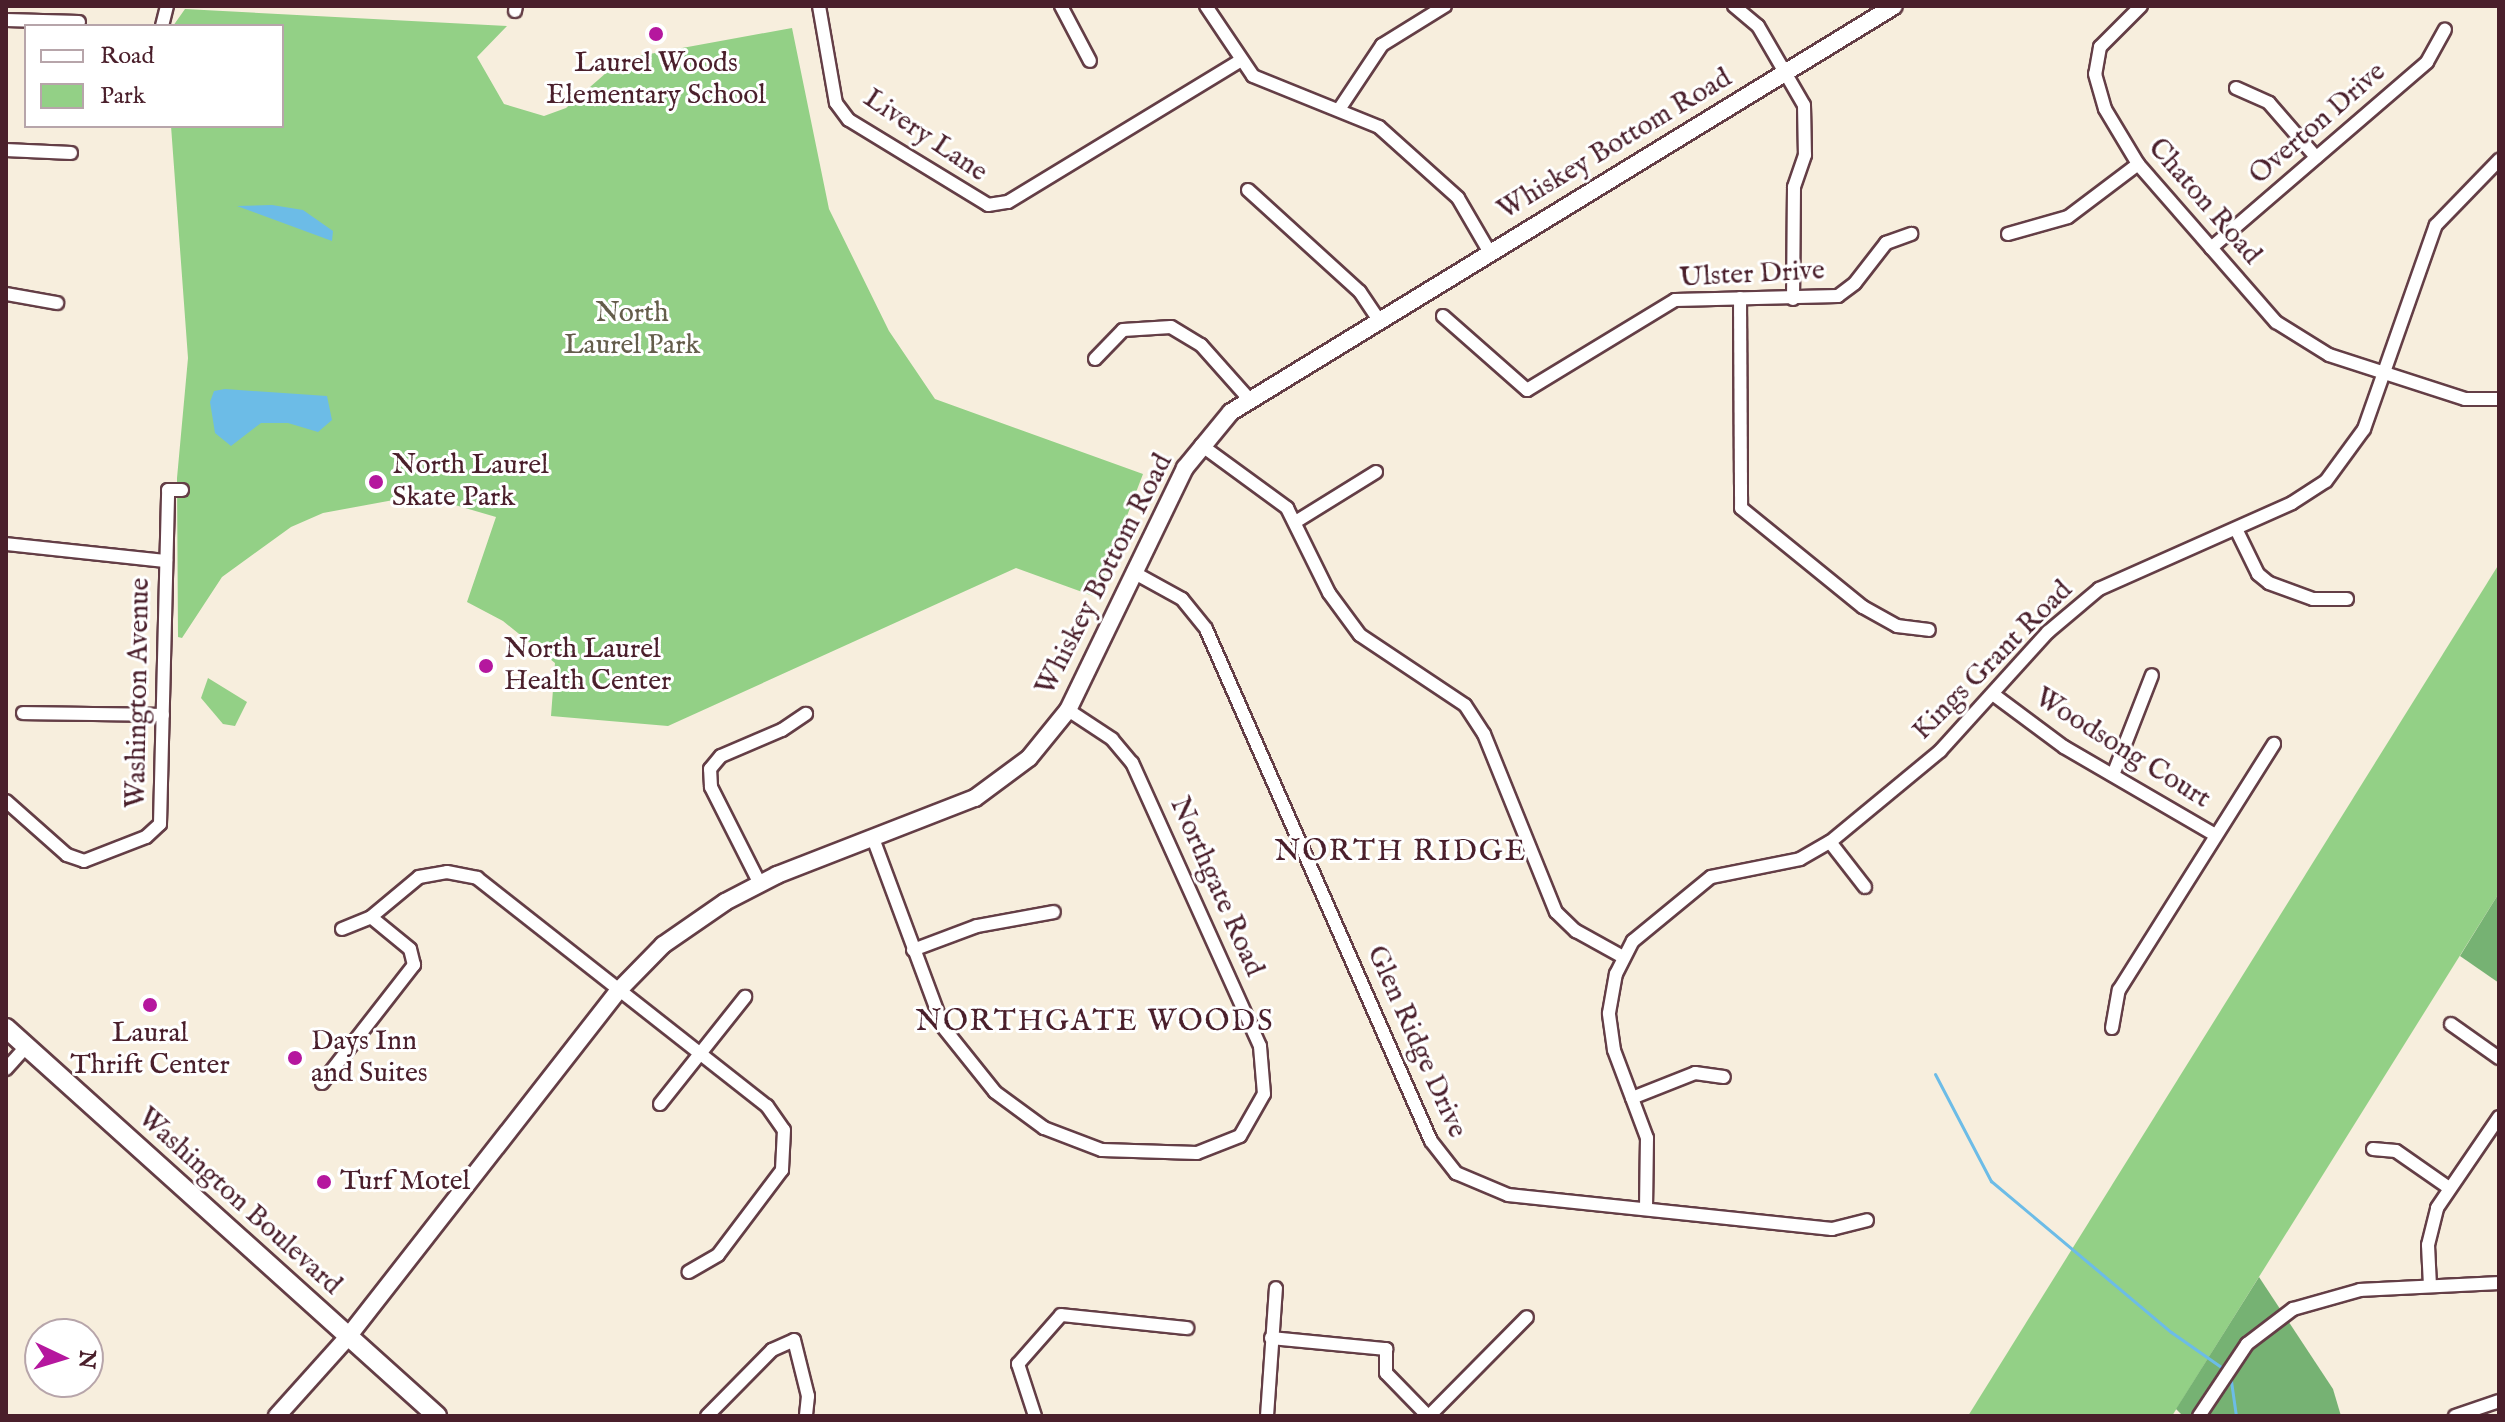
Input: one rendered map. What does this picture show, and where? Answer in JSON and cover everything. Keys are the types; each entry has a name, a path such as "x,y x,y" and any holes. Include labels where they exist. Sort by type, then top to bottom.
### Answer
{"main road":[{"name":"Washington Boulevard","path":"6,1028 437,1416"}],"street":[{"name":"Livery Lane","path":"819,6 836,103 849,120 988,205 1008,202 1240,61"},
{"path":"1061,6 1090,61"},
{"path":"1206,6 1240,61 1270,87 1340,108 1379,127 1458,198 1489,251"},
{"path":"1340,108 1382,45 1445,6"},
{"path":"1734,6 1758,26 1804,105 1807,133 1794,187 1793,299"},
{"name":"Whiskey Bottom Road","path":"277,1416 347,1338 619,990 692,923 760,884 874,841 975,798 1029,758 1068,710 1133,572 1201,445 1248,398 1894,6"},
{"name":"Chaton Road","path":"2141,6 2100,47 2095,74 2113,127 2138,164 2211,248 2289,332 2320,351 2465,399 2499,399"},
{"path":"6,20 79,22"},
{"name":"Overton Drive","path":"2211,248 2427,62 2445,30"},
{"path":"2236,88 2269,103 2316,157"},
{"path":"6,150 71,153"},
{"name":"Kings Grant Road","path":"1646,1209 1647,1138 1614,1050 1609,1013 1623,957 1646,927 1711,877 1800,859 1830,842 1940,751 2048,632 2099,589 2236,529 2310,492 2340,467 2364,429 2436,225 2499,160"},
{"path":"2008,234 2068,217 2138,164"},
{"path":"1248,190 1360,292 1378,319"},
{"name":"Ulster Drive","path":"1443,316 1521,387 1543,382 1675,300 1828,299 1848,291 1886,243 1911,234"},
{"path":"6,294 57,303"},
{"path":"1740,298 1741,508 1863,607 1897,626 1929,630"},
{"path":"1095,359 1123,330 1171,327 1201,345 1248,398"},
{"path":"1201,445 1276,499 1297,521 1329,593 1349,622 1390,658 1455,695 1475,719 1556,912 1576,931 1623,957"},
{"path":"1297,521 1376,472"},
{"name":"Washington Avenue","path":"6,801 67,855 84,861 146,837 160,824 168,490 182,490"},
{"path":"2236,529 2258,574 2269,583 2313,599 2347,599"},
{"path":"6,544 166,561"},
{"name":"Glen Ridge Drive","path":"1133,572 1182,599 1206,629 1442,1158 1456,1173 1487,1190 1646,1209 1832,1229 1867,1220"},
{"path":"2113,775 2152,675"},
{"name":"Woodsong Court","path":"1994,695 2041,733 2215,835 2274,744"},
{"name":"Northgate Road","path":"874,841 913,950 957,1050 995,1092 1044,1128 1102,1150 1161,1155 1225,1145 1252,1122 1264,1094 1260,1046 1132,763 1112,739 1068,710"},
{"path":"23,713 163,715"},
{"path":"760,884 711,787 710,769 721,756 782,730 806,714"},
{"path":"2112,1028 2119,990 2215,835"},
{"path":"1830,842 1865,887"},
{"path":"342,929 371,917 419,877 447,872 477,878 776,1116 784,1130 786,1159 774,1186 718,1255 689,1272"},
{"path":"913,950 977,926 1054,912"},
{"path":"322,1083 414,965 410,949 371,917"},
{"path":"660,1104 745,997"},
{"path":"2451,1024 2499,1058"},
{"path":"6,1069 26,1047"},
{"path":"1632,1098 1695,1073 1724,1077"},
{"path":"2430,1286 2431,1227 2449,1188 2499,1117"},
{"path":"2373,1149 2396,1151 2449,1188"},
{"path":"2199,1416 2234,1360 2276,1319 2316,1299 2360,1290 2499,1283"},
{"path":"1267,1416 1276,1288"},
{"path":"1035,1416 1018,1364 1061,1315 1187,1328"},
{"path":"1271,1338 1386,1349 1386,1373 1428,1416 1527,1317"},
{"path":"707,1416 772,1350 794,1340 808,1396 806,1416"},
{"path":"2455,1416 2499,1401"}],"green space":[{"name":"North Laurel Park","path":"185,9 507,26 477,57 504,104 544,116 566,108 622,59 792,28 829,209 889,331 935,399 1143,474 1096,597 1016,568 668,726 551,716 555,663 503,621 467,602 496,517 431,498 399,499 323,513 291,527 222,577 182,638 178,637 177,478 188,358 171,128 284,128 284,24 174,24"},
{"path":"2499,564 2499,893 2172,1416 1968,1416"},
{"path":"208,678 247,702 235,726 223,724 201,698"},
{"path":"2499,893 2499,983 2460,956"},
{"path":"2259,1277 2333,1389 2341,1416 2183,1416 2176,1409"}],"water":[{"path":"272,205 303,210 333,231 332,241 237,206"},
{"path":"225,389 327,396 332,420 318,432 288,423 261,423 231,446 215,433 210,402 214,391"}],"waterway":[{"path":"1935,1074 1991,1181 2171,1332 2224,1369"},
{"path":"2230,1374 2236,1416"}],"place":[{"name":"Laurel Woods Elementary School","path":"656,34"},
{"name":"North Laurel Skate Park","path":"376,482"},
{"name":"North Laurel Health Center","path":"486,666"},
{"name":"Laural Thrift Center","path":"150,1005"},
{"name":"Days Inn and Suites","path":"295,1058"},
{"name":"Turf Motel","path":"324,1182"}],"district":[{"name":"NORTH RIDGE","path":"1401,852"},
{"name":"NORTHGATE WOODS","path":"1095,1022"}]}
